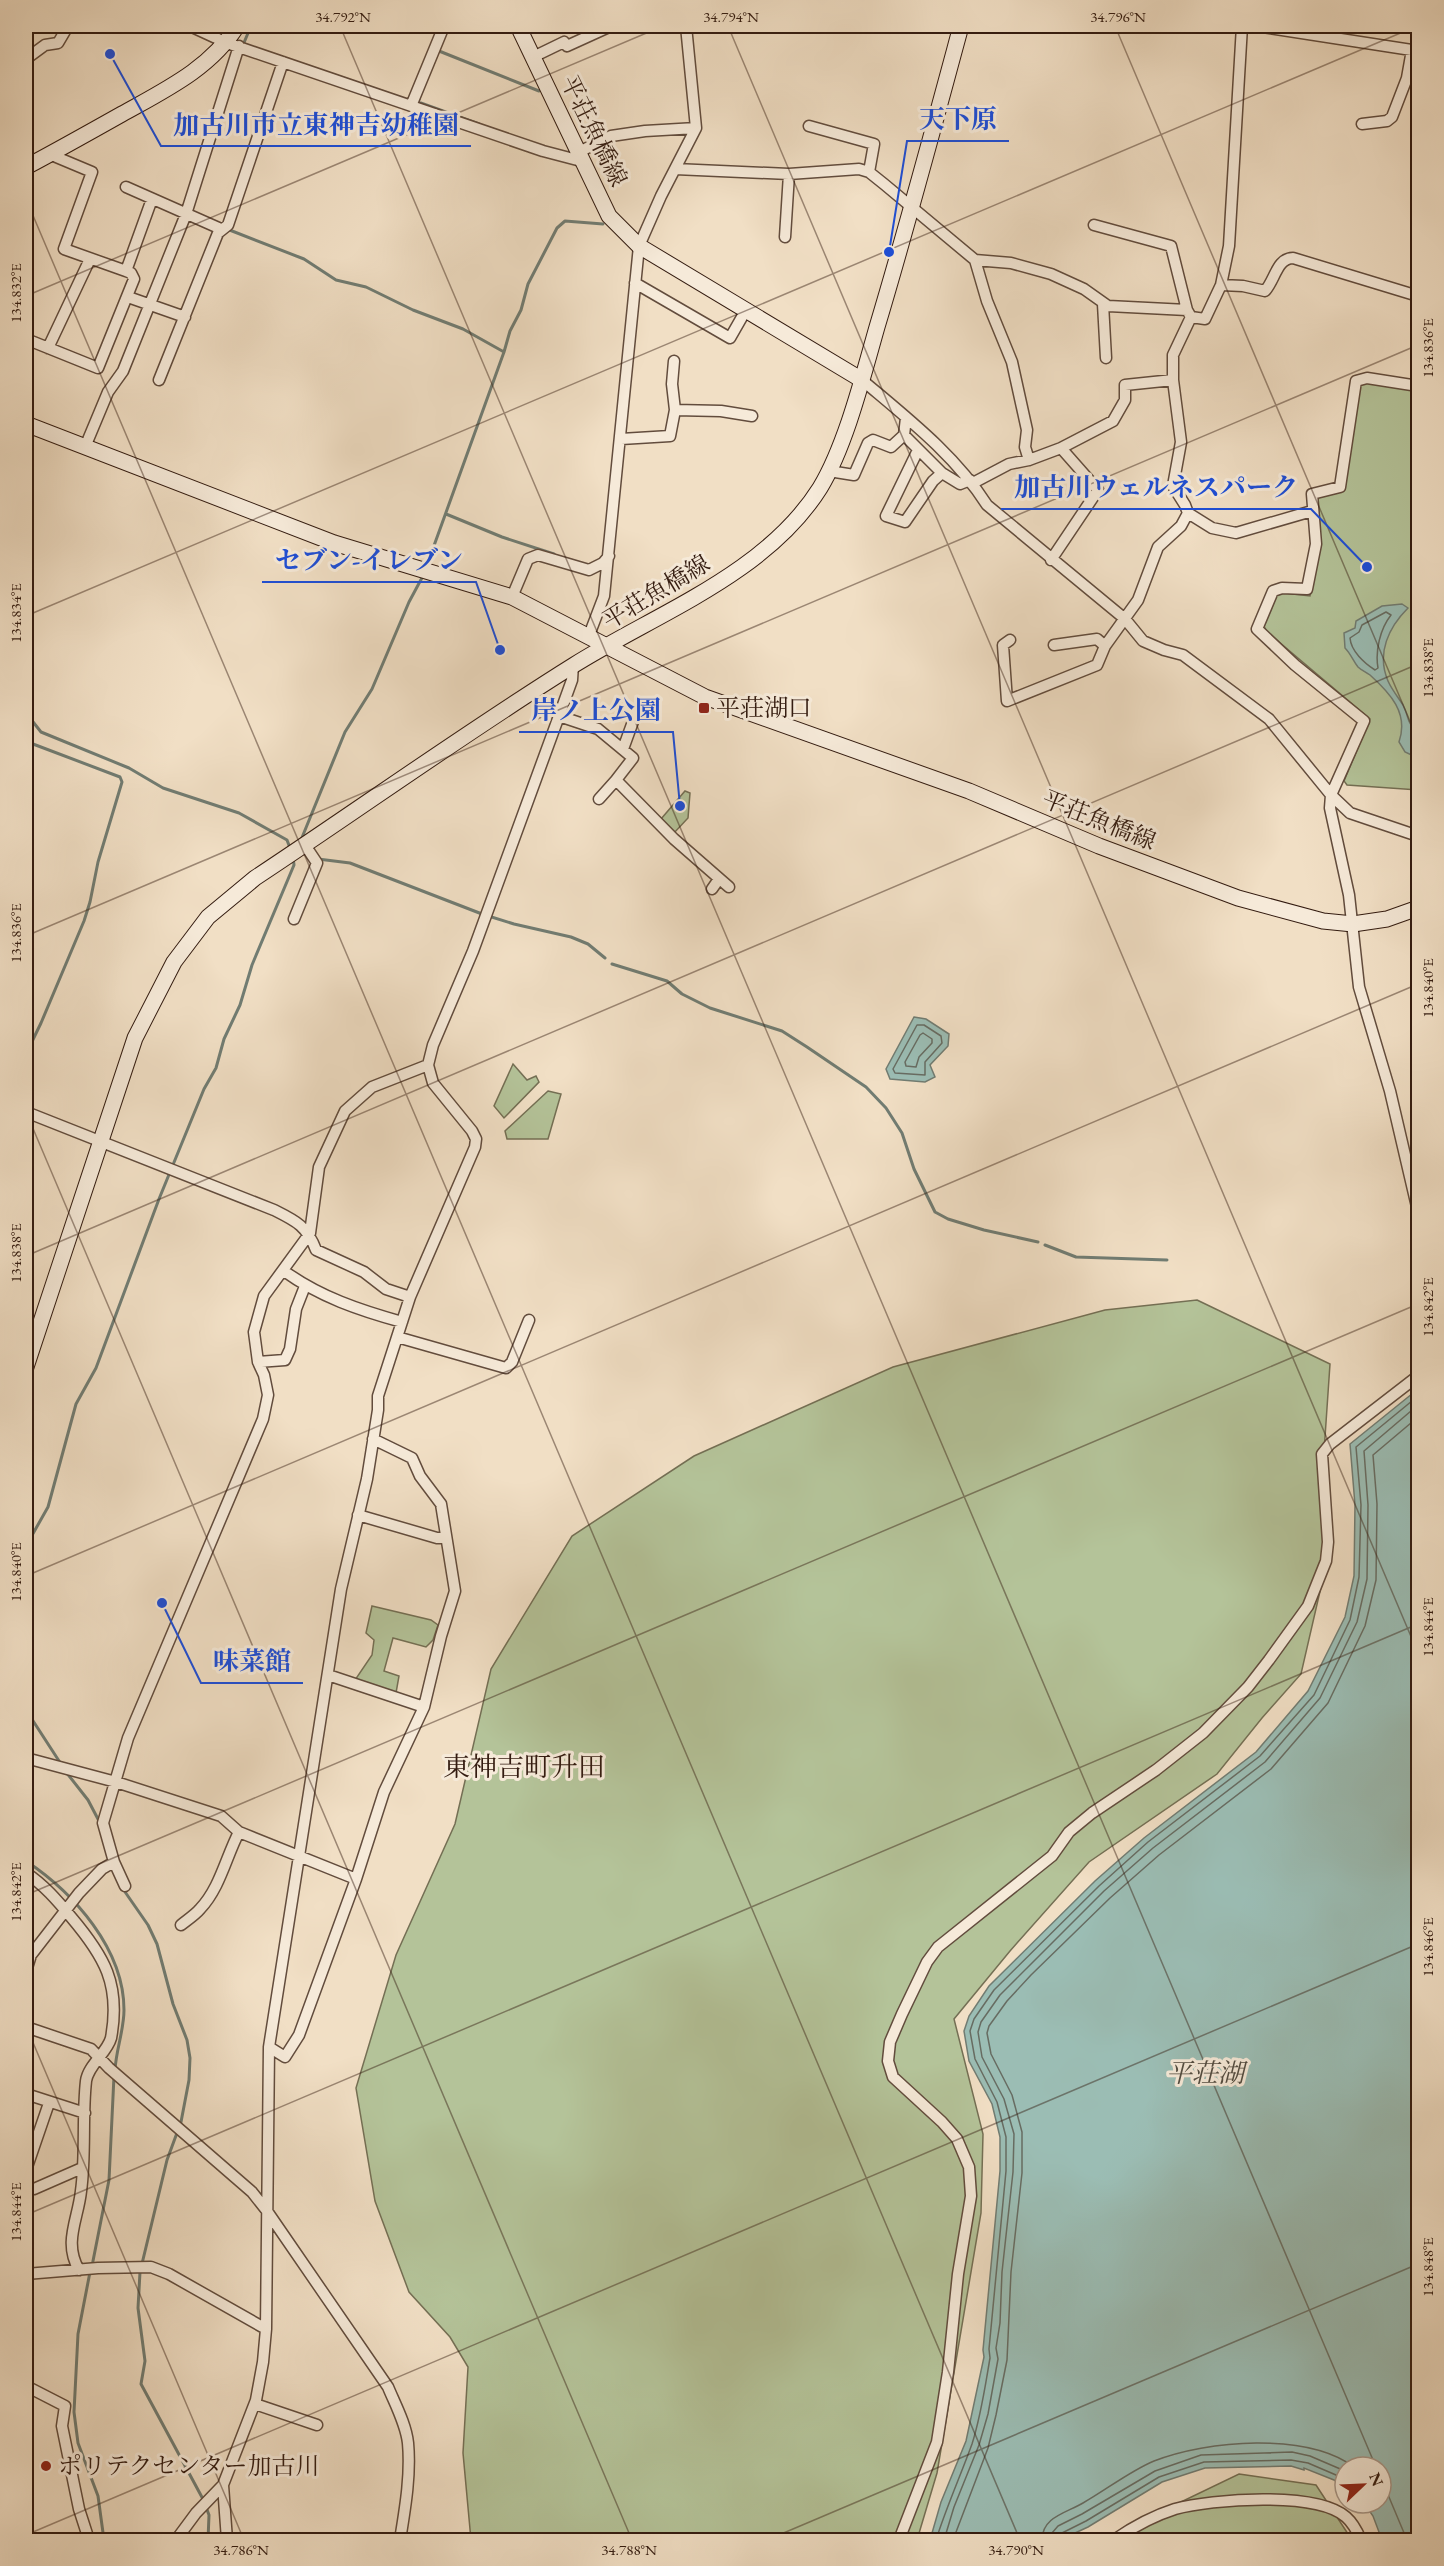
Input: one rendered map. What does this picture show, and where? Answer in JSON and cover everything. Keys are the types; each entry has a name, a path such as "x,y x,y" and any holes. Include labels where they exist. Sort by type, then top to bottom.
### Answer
{"main road":[{"path":"26,166 185,78 233,44 237,26"},
{"name":"平荘魚橋線","path":"518,26 609,216 639,246 862,380 829,471 805,510 781,536 762,553 728,576 605,647"},
{"path":"862,380 962,26"},
{"path":"26,424 334,543 512,597 605,647"},
{"path":"26,1367 135,1038 174,963 208,917 255,878 302,853 573,665 605,647"},
{"name":"平荘魚橋線","path":"605,647 705,697 969,791 1130,858 1264,907 1323,921 1353,924 1387,919 1419,908"}],"street":[{"path":"26,59 45,45 58,43 68,26"},
{"path":"190,26 283,62 543,151 582,157 611,136 696,128"},
{"path":"411,106 444,26"},
{"path":"533,57 564,42 567,46 612,26"},
{"path":"588,638 604,596 639,246 696,128 686,26"},
{"path":"975,260 1011,263 1051,274 1084,290 1108,306 1189,314 1205,319 1221,285 1229,246 1242,26"},
{"path":"1256,26 1415,50 1392,117 1387,121 1362,124"},
{"path":"85,447 108,392 123,371 186,214 233,44"},
{"path":"159,380 224,227 283,62"},
{"path":"809,126 874,144 869,172"},
{"path":"26,339 98,368 134,279 131,273 64,249 92,172 49,154"},
{"path":"675,170 789,174 859,169 869,172 975,260 987,301 1012,362 1027,430 1025,447 1029,460"},
{"path":"785,237 789,174"},
{"path":"126,187 186,214 224,227"},
{"path":"126,271 152,199"},
{"path":"1094,225 1171,246 1189,314 1173,355 1173,380 1181,442 1173,486 1188,513 1212,528 1236,533 1312,511"},
{"path":"1221,285 1243,286 1265,291 1282,262 1287,258 1293,258 1419,296"},
{"path":"48,348 90,259"},
{"path":"635,283 730,338 746,310"},
{"path":"128,297 185,317"},
{"path":"1103,304 1106,358"},
{"path":"621,439 670,436 675,410 672,384 674,361"},
{"path":"1419,386 1367,378 1356,381 1340,487 1312,494 1316,544 1307,589 1282,588 1273,591 1257,629 1295,665 1364,722 1331,795 1330,808 1353,924 1359,987 1390,1091 1419,1211"},
{"path":"862,380 956,464 972,482 987,505 1125,619 1143,641 1183,655 1269,719 1331,795 1350,813 1419,836"},
{"path":"904,435 942,473 960,484 972,482 1010,464 1029,460 1061,448 1113,421 1125,400 1125,385 1173,380"},
{"path":"675,410 721,411 752,416"},
{"path":"829,471 854,475 868,443 873,440 891,447 904,435 906,418"},
{"path":"1051,560 1098,490 1061,448"},
{"path":"918,450 886,516 905,522 933,481 942,473"},
{"path":"1010,640 1003,645 1008,700 1097,665 1105,646 1137,600 1158,547 1180,526 1188,513"},
{"path":"512,597 528,559 538,555 589,570 603,563 609,556"},
{"path":"1054,645 1097,639 1105,646"},
{"path":"176,2541 199,2510 223,2485 255,2404 263,2362 266,2329 269,2047 341,1589 367,1479 378,1410 378,1396 410,1297 472,1156 476,1139 433,1083 428,1065 433,1044 487,915 560,716 572,680 573,665"},
{"path":"560,716 598,729 633,758 599,799"},
{"path":"623,749 635,716"},
{"path":"616,780 674,839 729,887"},
{"path":"294,919 317,863 302,853"},
{"path":"712,889 719,879"},
{"path":"125,1886 113,1862 103,1823 128,1738 263,1419 268,1395 264,1375 258,1362 254,1332 264,1296 310,1233 319,1167 345,1111 372,1087 428,1065"},
{"path":"26,1112 274,1210 296,1221 310,1233 316,1250 364,1272 386,1289 410,1297"},
{"path":"284,1271 305,1286 349,1306 402,1322"},
{"path":"258,1362 285,1360 290,1348 296,1309 305,1286"},
{"path":"397,1337 507,1368 512,1362 529,1320"},
{"path":"898,2541 937,2442 948,2372 958,2274 971,2196 969,2167 957,2139 893,2077 888,2051 902,2014 927,1962 938,1947 1052,1856 1069,1832 1092,1813 1156,1770 1203,1733 1255,1678 1308,1606 1326,1561 1328,1542 1322,1454 1330,1444 1419,1376"},
{"path":"269,2047 285,2057 298,2035 356,1879 384,1792 424,1707 441,1636 455,1591 441,1504 420,1476 411,1458 373,1439"},
{"path":"358,1515 437,1538 445,1538"},
{"path":"328,1675 424,1707"},
{"path":"26,1758 116,1782 221,1816 239,1832 356,1879"},
{"path":"181,1925 201,1909 239,1832"},
{"path":"26,1971 28,1953 102,1869 113,1862"},
{"path":"26,1873 40,1882 68,1910 108,1968 113,2009 110,2040 87,2078 81,2192 70,2250 79,2270"},
{"path":"26,2027 91,2049 252,2192 267,2211 388,2387 400,2414 408,2443 407,2501 400,2541"},
{"path":"26,2094 85,2113"},
{"path":"26,2170 49,2103"},
{"path":"26,2187 34,2189 82,2168"},
{"path":"26,2274 98,2268 151,2267 169,2274 266,2329"},
{"path":"26,2386 65,2406 62,2426 89,2541"},
{"path":"255,2404 317,2425"},
{"path":"223,2485 227,2541"},
{"path":"1114,2541 1136,2525 1175,2510 1217,2501 1276,2500 1311,2503 1331,2509 1346,2517 1361,2541"}],"green space":[{"path":"1366,382 1418,390 1418,790 1347,785 1344,781 1370,719 1267,632 1264,626 1277,595 1284,593 1310,596 1321,542 1315,499 1319,493 1344,488 1359,385"},
{"path":"685,791 690,793 688,818 674,833 661,819"},
{"path":"513,1064 527,1080 536,1076 539,1082 504,1118 494,1106"},
{"path":"548,1091 561,1094 548,1139 507,1139 505,1131"},
{"path":"1197,1300 1330,1364 1324,1452 1330,1548 1301,1674 1217,1774 1089,1862 1010,1951 954,2019 983,2134 981,2213 937,2473 917,2540 471,2540 463,2453 468,2367 450,2337 409,2292 375,2201 356,2088 396,1955 455,1824 491,1669 572,1536 694,1456 893,1367 1105,1310"},
{"path":"372,1606 431,1620 438,1625 433,1640 426,1647 393,1638 384,1671 399,1676 396,1693 355,1680 372,1655 374,1640 366,1633"},
{"path":"1239,2474 1316,2485 1333,2511 1333,2515 1336,2515 1352,2540 1102,2540"}],"water":[{"path":"1402,604 1408,608 1390,632 1383,660 1388,681 1403,705 1409,722 1418,733 1418,758 1405,752 1399,742 1402,722 1391,696 1370,675 1358,667 1345,648 1344,633 1355,628 1356,621 1382,606"},
{"path":"914,1017 926,1019 949,1034 948,1046 930,1065 935,1077 925,1082 890,1079 886,1069"},
{"name":"平荘湖","path":"1418,1389 1418,2540 1382,2540 1372,2515 1393,2515 1393,2455 1333,2455 1333,2480 1304,2468 1304,2470 1291,2466 1205,2468 1162,2482 1088,2527 1060,2540 930,2540 941,2502 966,2441 984,2357 1000,2171 1000,2137 992,2104 969,2061 964,2031 969,2016 989,1986 1095,1881 1144,1838 1256,1752 1308,1691 1345,1617 1354,1576 1355,1505 1350,1444"}],"waterway":[{"path":"243,45 251,26"},
{"path":"439,51 539,91"},
{"path":"419,99 418,102 479,124"},
{"path":"227,229 304,259 336,280 366,287 413,310 463,329 504,352 510,331 521,310 528,284 557,228 565,221 603,224"},
{"path":"427,565 504,352"},
{"path":"446,514 502,537 554,554"},
{"path":"301,840 345,732 372,689 409,602 424,574"},
{"path":"26,713 41,732 129,768 163,788 239,813 287,840 290,848"},
{"path":"26,736 33,744 120,777 122,782 98,862 84,921 26,1054"},
{"path":"26,1546 48,1507 76,1404 96,1368 159,1199 204,1089 216,1068 224,1039 240,1005 252,965 294,865 293,857"},
{"path":"318,859 350,863 482,914 571,937 588,944 605,958"},
{"path":"612,964 667,981 682,994 710,1008 782,1031 807,1047 866,1087 886,1108 902,1133 914,1169 935,1212 948,1219 984,1230 1038,1242"},
{"path":"1045,1245 1076,1257 1167,1260"},
{"path":"26,1710 61,1764"},
{"path":"66,1772 88,1800 99,1821"},
{"path":"26,1861 62,1889 78,1906 106,1944 115,1965 122,1987 124,2010 115,2070"},
{"path":"123,1889 148,1925 157,1944 173,2004 187,2040 190,2058 189,2080 181,2122 167,2160 140,2272 138,2308 145,2361 141,2384 204,2501"},
{"path":"92,2266 109,2180 114,2076"},
{"path":"90,2272 78,2334 74,2412 78,2443 98,2496 104,2540"},
{"path":"206,2507 209,2515 208,2540"}],"place":[{"name":"加古川市立東神吉幼稚園","path":"110,54"},
{"name":"天下原","path":"889,252"},
{"name":"加古川ウェルネスパーク","path":"1367,567"},
{"name":"セブン-イレブン","path":"500,650"},
{"name":"平荘湖口","path":"704,708"},
{"name":"岸ノ上公園","path":"680,806"},
{"name":"味菜館","path":"162,1603"},
{"name":"ポリテクセンター加古川","path":"46,2466"}],"district":[{"name":"東神吉町升田","path":"524,1767"}]}
